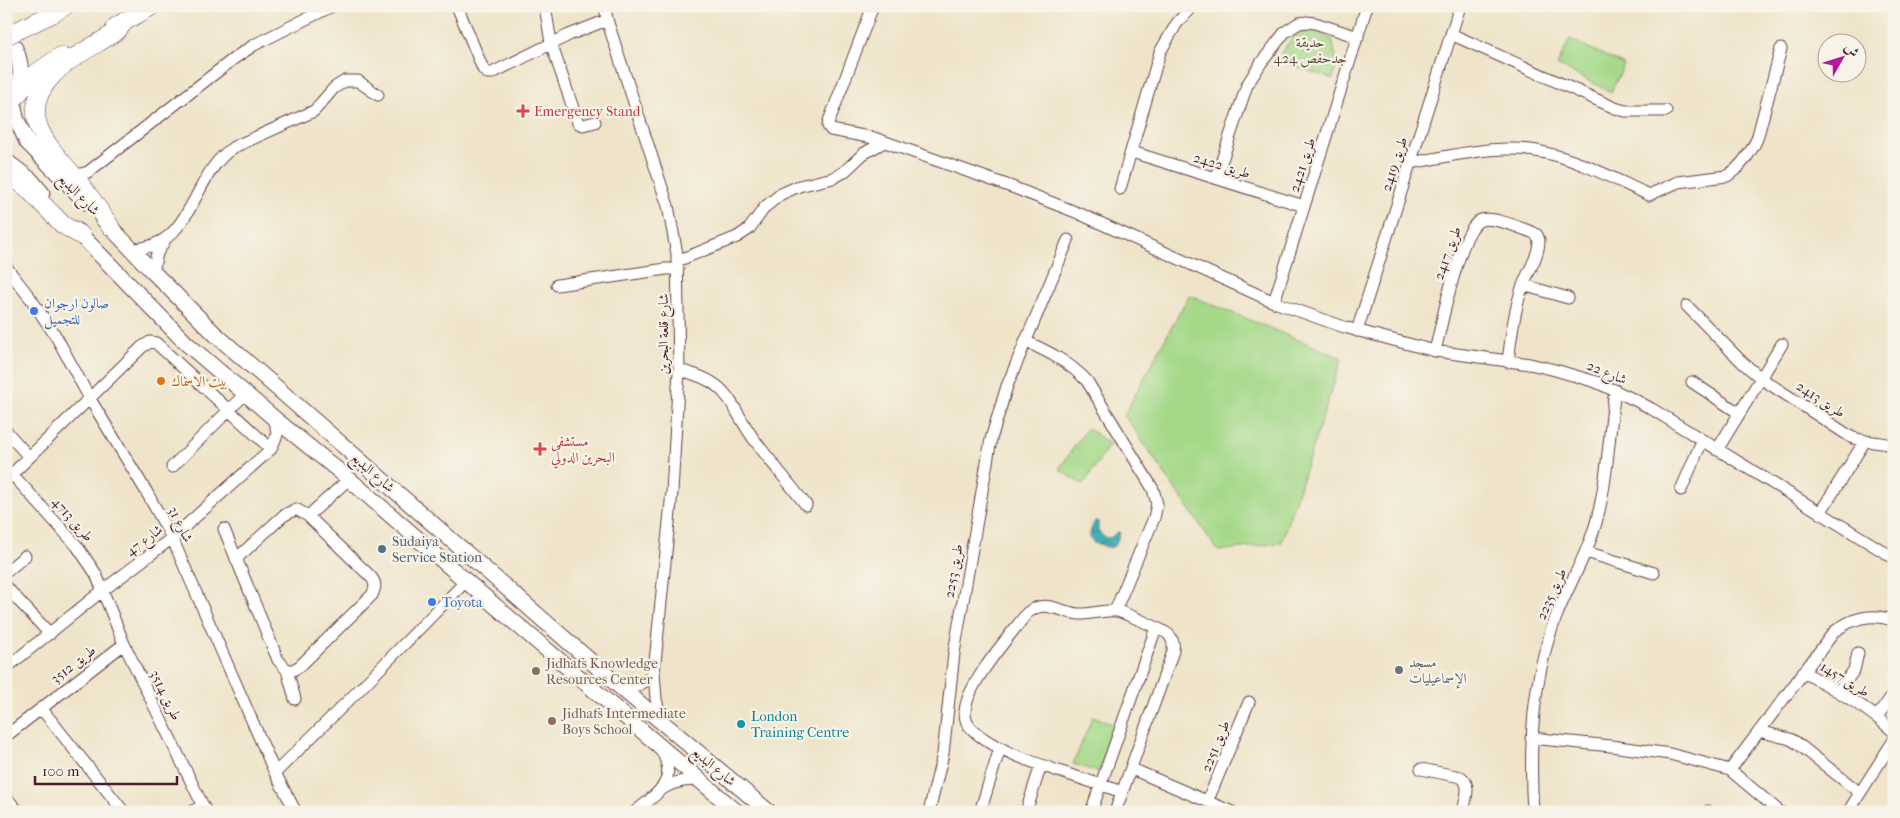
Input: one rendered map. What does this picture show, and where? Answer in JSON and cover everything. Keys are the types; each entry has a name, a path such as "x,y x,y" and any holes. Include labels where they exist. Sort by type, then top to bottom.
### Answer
{"highway":[{"path":"12,102 35,74 55,59 152,6"},
{"path":"6,36 58,10"},
{"path":"110,226 80,177 42,136 36,113 40,91 55,73 117,31 124,21"},
{"path":"6,172 26,187 63,225 82,236"}],"main road":[{"path":"6,36 16,50 20,62 20,82 12,102"},
{"name":"شارع البديع","path":"12,102 16,118 27,142 215,334 619,686 769,812"},
{"name":"شارع البديع","path":"6,161 31,180 82,236 186,343 349,479 737,812"}],"street":[{"path":"80,177 236,57 261,42 332,6"},
{"path":"457,6 483,69 487,73 492,73 551,43 607,20"},
{"path":"545,6 551,43 578,123 583,125 595,122"},
{"name":"شارع قلعة البحرين","path":"606,6 607,20 668,206 674,230 677,265 679,370 672,492 654,672 656,698 662,722"},
{"name":"شارع 22","path":"873,6 828,126 831,130 884,142 979,174 1045,200 1274,302 1356,331 1436,351 1555,370 1596,382 1644,404 1894,558"},
{"path":"1120,189 1160,52 1177,23 1193,6"},
{"name":"طريق 2421","path":"1274,302 1367,6"},
{"name":"طريق 2419","path":"1356,331 1460,6"},
{"path":"1216,178 1247,85 1260,63 1285,32 1299,23 1307,22 1358,37"},
{"path":"1451,34 1615,108 1625,111 1666,111"},
{"path":"1410,163 1490,150 1517,149 1545,152 1588,167 1649,195 1678,182 1727,176 1734,172 1751,151 1781,50"},
{"path":"153,272 157,253 166,239 183,221 211,168 225,153 234,147 314,111 334,88 345,81 358,81 378,94"},
{"path":"557,284 666,269 677,265 737,237 748,229 765,206 781,194 799,186 833,178 844,172 863,154 884,142"},
{"name":"طريق 2422","path":"1132,152 1304,206"},
{"name":"طريق 2417","path":"1436,351 1455,272 1471,229 1475,223 1482,219 1491,219 1537,236 1539,246 1523,285 1514,316 1508,362"},
{"path":"132,249 151,247 166,239"},
{"name":"طريق 2253","path":"929,812 943,754 954,653 991,439 1007,386 1068,240"},
{"name":"شارع 31","path":"6,268 30,299 56,338 172,538 275,773 296,812"},
{"path":"1523,285 1568,298"},
{"name":"طريق 2413","path":"1687,306 1743,363 1762,379 1851,437 1894,446"},
{"path":"1025,341 1054,355 1074,368 1086,381 1153,489 1157,504 1154,518 1115,611"},
{"path":"9,476 148,343 156,343 271,449 277,435 275,419"},
{"path":"172,358 186,343"},
{"path":"1717,450 1782,344"},
{"path":"679,370 708,380 726,394 753,437 806,505"},
{"path":"1692,382 1739,413"},
{"name":"طريق 2235","path":"1534,812 1530,768 1531,738 1540,674 1556,616 1586,552 1597,518 1615,390"},
{"path":"172,467 246,393"},
{"path":"6,431 29,457"},
{"path":"1681,490 1702,441"},
{"path":"1820,513 1865,441"},
{"name":"شارع 47","path":"6,668 172,538 271,449"},
{"name":"طريق 4713","path":"9,476 77,546 96,574 102,591"},
{"path":"308,516 349,479"},
{"path":"236,559 290,511 296,509 308,516 375,582 372,595 300,666 293,670 287,670"},
{"path":"224,529 278,660 287,670 295,699"},
{"path":"1586,552 1654,574"},
{"path":"6,572 25,556"},
{"path":"275,773 466,581"},
{"path":"6,587 50,634"},
{"name":"طريق 3514","path":"102,591 124,644 205,808"},
{"path":"1115,812 1174,650 1173,642 1163,630 1115,611 1082,614 1045,605 1032,608 977,680 968,697 965,714 967,722 971,729 1000,748 1041,765 1122,792"},
{"path":"1730,770 1828,638 1841,626 1868,616 1880,616 1894,620"},
{"path":"1091,812 1156,628"},
{"name":"طريق 3512","path":"6,736 124,644"},
{"path":"1839,691 1854,670 1858,653"},
{"path":"619,686 633,687 642,685 654,672"},
{"name":"طريق 1457","path":"1803,672 1839,691 1877,717 1894,732"},
{"path":"1877,717 1894,693"},
{"name":"طريق 2251","path":"1208,800 1249,702"},
{"path":"41,708 124,812"},
{"path":"947,713 965,714"},
{"path":"1759,731 1790,739 1797,743 1860,793"},
{"path":"1531,738 1670,754 1730,770 1780,812"},
{"path":"1848,812 1894,740"},
{"path":"655,742 662,751 668,770 667,780 662,789"},
{"path":"980,812 1000,748"},
{"path":"1026,812 1041,765"},
{"path":"1132,769 1208,800 1232,812"},
{"path":"1421,769 1461,777 1466,780 1468,785 1463,812"},
{"path":"635,812 662,789 677,782 686,780 703,781"},
{"path":"6,797 18,812"},
{"path":"192,812 205,808"}],"green space":[{"name":"حديقة جدحفص 424","path":"1311,30 1332,39 1337,62 1333,79 1276,60 1294,35"},
{"path":"1570,39 1624,65 1611,92 1557,65"},
{"path":"1189,295 1342,358 1281,543 1218,551 1124,415"},
{"path":"1087,428 1110,444 1083,485 1059,469"},
{"path":"1093,716 1115,725 1099,772 1073,764"}],"water":[{"path":"1095,521 1098,521 1098,531 1104,537 1110,538 1118,532 1120,533 1112,547 1094,543 1090,538 1090,532"}],"place":[{"name":"Emergency Stand","path":"523,111"},
{"name":"صالون ارجوان للتجميل","path":"34,311"},
{"name":"بيت الاسماك","path":"161,381"},
{"name":"مستشفى البحرين الدولي","path":"540,449"},
{"name":"Sudaiya Service Station","path":"382,549"},
{"name":"Toyota","path":"432,602"},
{"name":"مسجد الإسماعيليات","path":"1399,670"},
{"name":"Jidhafs Knowledge Resources Center","path":"536,671"},
{"name":"Jidhafs Intermediate Boys School","path":"552,721"},
{"name":"London Training Centre","path":"741,724"}]}
